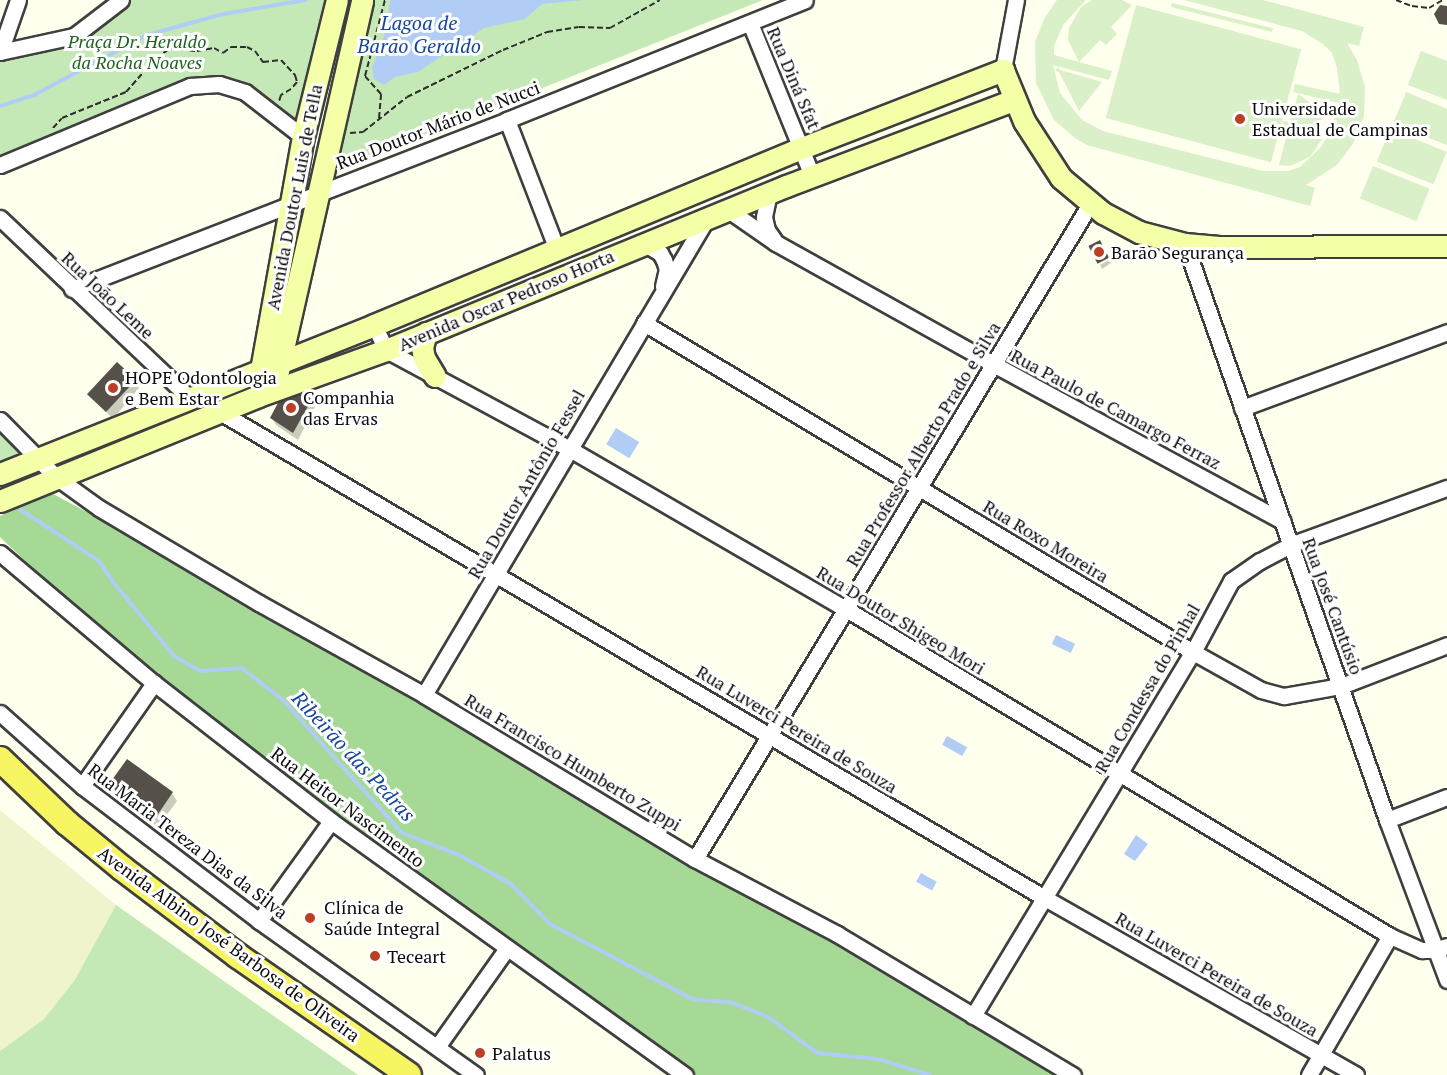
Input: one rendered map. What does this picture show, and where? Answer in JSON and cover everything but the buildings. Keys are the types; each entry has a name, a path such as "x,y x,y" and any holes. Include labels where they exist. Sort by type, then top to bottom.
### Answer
{"main road":[{"name":"Avenida Doutor Luis de Tella","path":"268,393 291,203 303,136 337,0"},
{"name":"Avenida Doutor Luis de Tella","path":"270,366 290,321 362,0"},
{"path":"1003,70 1014,100 1061,178 1090,204 1138,232 1185,244 1219,247 1447,246"},
{"name":"Avenida Oscar Pedroso Horta","path":"0,474 374,325 556,247 1003,70"},
{"name":"Avenida Oscar Pedroso Horta","path":"0,501 268,393 386,350 727,209 1014,100"},
{"path":"290,321 304,336 315,341 328,342"},
{"path":"426,333 422,347 424,358 435,376"},
{"name":"Avenida Albino José Barbosa de Oliveira","path":"0,759 67,823 123,869 238,956 409,1075"}],"street":[{"path":"0,52 18,0"},
{"path":"0,52 74,36 121,0"},
{"name":"Rua Doutor Mário de Nucci","path":"72,289 507,120 805,0"},
{"path":"1003,70 1016,0"},
{"name":"Rua Diná Sfat","path":"750,22 812,176"},
{"path":"0,165 190,86 219,84 245,92 303,136"},
{"path":"507,120 556,247"},
{"path":"769,193 764,217 767,230 776,243"},
{"name":"Rua Professor Alberto Prado e Silva","path":"696,859 768,735 995,365 1090,204"},
{"name":"Rua Paulo de Camargo Ferraz","path":"727,209 776,243 1282,521"},
{"name":"Rua Doutor Antônio Fessel","path":"424,695 498,574 568,448 707,217"},
{"name":"Rua João Leme","path":"0,218 72,289 190,398"},
{"name":"Rua Doutor Antônio Fessel","path":"643,243 660,253 664,260 667,269 662,293"},
{"name":"Rua José Cantúsio","path":"1185,244 1387,820 1441,948 1447,980"},
{"name":"Rua Roxo Moreira","path":"644,322 1193,652 1261,690 1284,696 1341,686 1447,645"},
{"path":"374,325 386,350"},
{"path":"1242,408 1447,333"},
{"name":"Rua Doutor Shigeo Mori","path":"386,350 568,448 846,609 1390,936 1422,950 1441,948"},
{"name":"Rua Luverci Pereira de Souza","path":"220,412 1043,897 1356,1075"},
{"name":"Rua Francisco Humberto Zuppi","path":"0,420 40,458 56,477 99,508 259,603 424,695 696,859 837,934 1073,1075"},
{"name":"Rua Condessa do Pinhal","path":"973,1016 1193,652 1231,581 1260,561 1290,545 1447,488"},
{"name":"Rua Heitor Nascimento","path":"0,553 154,683 331,821 685,1075"},
{"path":"82,786 154,683"},
{"name":"Rua Maria Tereza Dias da Silva","path":"0,713 82,786 259,921 477,1075"},
{"path":"1387,820 1447,797"},
{"path":"259,921 331,821"},
{"path":"1309,1075 1390,936"},
{"path":"437,1047 507,948"}],"path":[{"path":"379,118 381,94 365,76 385,0"},
{"path":"342,134 363,132 407,97 525,41 547,32 579,27 610,28 660,0"},
{"path":"1396,0 1412,6 1429,8 1443,0"}],"green space":[{"name":"Praça Dr. Heraldo da Rocha Noaves","path":"121,0 335,0 303,137 245,92 190,86 0,165 0,52 74,36"},
{"path":"369,0 763,0 334,171"},
{"path":"1057,0 1086,0 1063,25 1054,46 1054,55 1112,71 1109,80 1053,65 1060,93 1082,120 1103,131 1263,171 1288,171 1300,167 1320,148 1330,133 1339,103 1293,92 1295,84 1340,94 1337,68 1332,53 1323,44 1302,31 1184,0 1263,0 1364,27 1359,46 1347,43 1357,60 1365,87 1364,116 1354,142 1337,165 1306,185 1315,188 1310,206 1087,145 1054,120 1036,83 1035,42 1045,17"},
{"path":"1092,0 1122,0 1132,5 1111,27 1117,34 1106,45 1100,40 1079,62 1068,40 1069,28 1081,7"},
{"path":"1172,3 1273,28 1272,32 1171,7"},
{"path":"1136,5 1301,49 1271,162 1106,118"},
{"path":"1421,51 1447,61 1447,100 1408,85"},
{"path":"1058,67 1060,70 1102,82 1079,111 1059,72 1055,71"},
{"path":"1406,92 1447,109 1447,145 1393,124"},
{"path":"1298,94 1316,107 1321,117 1322,139 1310,157 1290,166 1279,165 1286,138 1279,136 1283,121 1290,122"},
{"path":"1390,129 1447,152 1433,184 1377,161"},
{"path":"1373,166 1430,189 1416,221 1360,198"},
{"path":"0,420 40,458 0,474"},
{"path":"51,493 259,603 1073,1075 685,1075 154,683 0,537 0,516"},
{"path":"0,810 116,905 74,981 44,1019 0,1051"},
{"path":"116,905 358,1075 0,1075 0,1051 44,1019 74,981"}],"water":[{"name":"Lagoa de Barão Geraldo","path":"390,0 584,0 542,4 525,19 484,28 418,72 395,77 384,85 374,79 372,68 386,30"},
{"path":"616,428 639,442 629,458 606,444"},
{"path":"1056,635 1075,644 1071,653 1052,644"},
{"path":"947,736 967,747 962,756 942,745"},
{"path":"1136,835 1148,844 1135,861 1124,854"},
{"path":"921,873 937,882 932,890 916,882"}],"waterway":[{"path":"0,106 36,94 147,35 223,14 306,0"},
{"name":"Ribeirão das Pedras","path":"21,510 99,561 113,582 174,656 200,671 242,668 283,700 402,833 459,855 511,884 550,924 692,999 730,1002 768,1017 817,1053 878,1059 930,1075"}],"place":[{"name":"Universidade Estadual de Campinas","path":"1240,119"},
{"name":"Barão Segurança","path":"1099,252"},
{"name":"HOPE Odontologia e Bem Estar","path":"113,388"},
{"name":"Companhia das Ervas","path":"291,408"},
{"name":"Clínica de Saúde Integral","path":"310,918"},
{"name":"Teceart","path":"375,956"},
{"name":"Palatus","path":"480,1053"}]}
